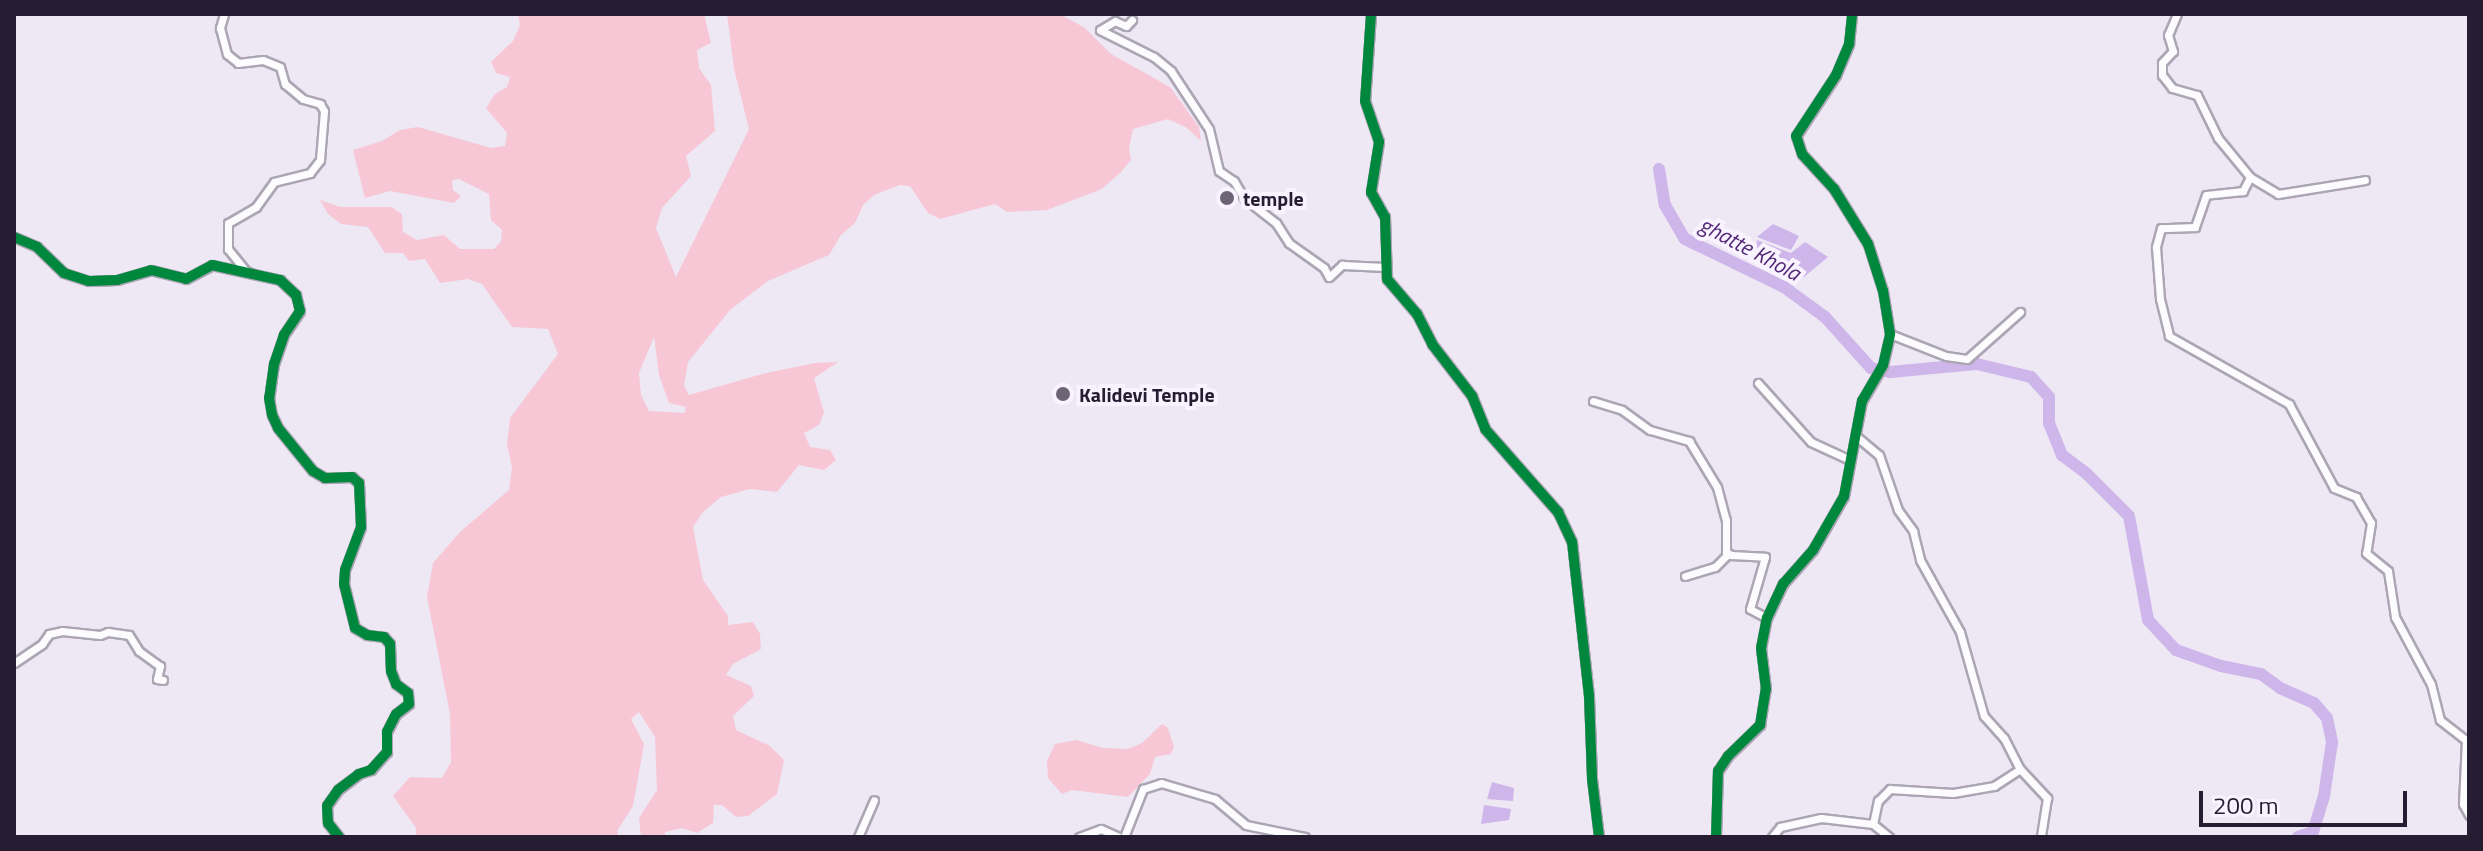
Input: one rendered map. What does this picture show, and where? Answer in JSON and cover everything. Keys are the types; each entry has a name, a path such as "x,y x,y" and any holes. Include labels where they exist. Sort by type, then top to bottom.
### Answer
{"street":[{"path":"224,14 220,28 227,54 238,63 263,60 280,67 285,84 303,99 320,104 324,111 320,160 310,173 274,182 256,207 228,223 228,249 246,271 259,277"},
{"path":"1371,14 1365,101 1379,142 1371,192 1385,217 1387,279 1417,314 1432,344 1472,396 1485,429 1558,512 1572,542 1589,696 1592,779 1599,837"},
{"path":"1716,837 1718,771 1728,756 1760,725 1766,689 1761,648 1767,618 1783,584 1813,550 1844,496 1868,386 1883,365 1890,334 1883,291 1868,244 1834,189 1802,154 1796,136 1836,75 1849,44 1852,14"},
{"path":"2177,14 2168,35 2173,51 2162,63 2162,75 2172,88 2197,95 2218,138 2250,177 2278,194 2365,180"},
{"path":"1132,20 1126,26 1115,21 1100,30 1154,57 1171,71 1209,129 1219,171 1234,181 1244,198 1276,223 1289,243 1324,268 1329,277 1342,265 1385,267"},
{"path":"2250,177 2243,191 2206,195 2195,227 2161,228 2156,247 2160,299 2169,336 2289,404 2334,488 2356,497 2371,523 2366,553 2388,571 2395,617 2431,684 2440,720 2466,740 2463,804 2469,815"},
{"path":"14,237 37,247 64,273 89,281 117,280 151,270 186,279 212,265 280,280 296,295 300,311 284,335 274,364 269,398 272,415 278,428 313,471 325,478 352,477 359,483 361,527 345,570 344,584 355,628 367,635 384,637 390,644 391,671 396,684 408,693 409,704 396,714 387,732 387,752 371,770 359,774 338,790 327,806 328,823 339,837"},
{"path":"1890,334 1946,356 1967,359 2020,312"},
{"path":"1758,383 1811,442 1850,460"},
{"path":"1593,401 1622,410 1650,430 1689,441 1717,487 1725,515 1728,554"},
{"path":"1856,436 1879,455 1898,510 1913,531 1920,560 1960,632 1984,716 2004,738 2020,769 2047,798 2041,837"},
{"path":"1685,576 1712,569 1728,554 1765,557 1760,583 1750,606 1752,612 1767,618"},
{"path":"14,663 42,644 49,634 62,631 100,635 108,632 129,635 139,651 160,666 157,679 163,680"},
{"path":"1873,824 1878,801 1890,789 1953,793 1994,786 2020,769"},
{"path":"1079,837 1101,829 1121,837 1143,789 1161,783 1215,799 1246,825 1305,837"},
{"path":"858,837 874,800"},
{"path":"1772,837 1780,827 1821,818 1873,824 1889,837"}],"shaded area":[{"path":"518,14 704,14 711,43 697,50 699,68 711,85 715,131 686,156 691,176 662,208 656,228 676,277 749,129 734,69 727,14 1060,14 1085,28 1111,54 1170,87 1199,127 1201,141 1187,128 1168,119 1133,129 1129,148 1131,160 1121,172 1102,189 1047,210 1007,212 995,204 940,219 928,213 910,186 900,185 874,195 863,205 855,223 841,235 829,255 768,281 730,310 688,362 684,386 689,395 766,373 815,363 838,362 814,378 824,413 819,425 804,433 810,447 830,450 836,460 824,470 799,465 777,492 750,489 721,497 703,512 693,527 703,580 728,616 728,625 753,622 760,634 761,649 733,664 726,675 751,686 754,696 733,716 736,730 770,746 784,760 777,794 748,816 736,817 722,805 714,805 713,823 697,833 682,828 665,832 665,837 641,837 639,818 657,790 655,737 639,712 631,719 644,744 633,806 617,831 619,837 416,837 416,828 393,796 410,777 442,778 451,762 450,714 427,597 433,563 460,532 509,490 512,468 507,444 510,418 558,354 548,329 512,327 482,284 468,279 440,283 425,259 409,261 403,253 385,253 368,227 341,224 328,214 320,200 340,207 391,207 402,214 403,232 417,240 444,235 460,249 494,249 501,241 502,230 491,220 489,194 459,179 452,180 453,190 461,196 454,203 390,191 365,198 353,150 382,141 400,130 418,127 491,148 505,146 507,133 486,108 495,94 507,87 510,77 496,73 491,62 513,41 520,25","holes":["654,337 659,375 669,403 686,407 685,413 649,411 641,395 639,373"]},
{"path":"1773,224 1799,236 1791,250 1757,237"},
{"path":"1757,240 1791,253 1805,242 1828,257 1804,277 1791,266 1786,270 1773,266 1756,250"},
{"path":"1162,724 1168,728 1174,747 1171,754 1155,757 1150,774 1128,797 1072,790 1062,794 1048,778 1047,761 1055,744 1076,740 1103,748 1128,749 1142,743"},
{"path":"1492,782 1514,788 1513,801 1487,799"},
{"path":"1484,805 1511,809 1509,820 1481,824"}],"waterway":[{"name":"ghatte Khola","path":"1659,169 1665,205 1685,239 1784,287 1825,317 1871,368 1890,372 1977,364 2031,377 2049,397 2049,423 2062,455 2087,474 2129,516 2148,620 2176,650 2221,666 2261,674 2280,688 2314,703 2327,718 2332,742 2324,796 2313,832 2298,837"}],"cycle path":[{"path":"1371,14 1365,101 1379,142 1371,192 1385,217 1387,279 1417,314 1432,344 1472,396 1485,429 1558,512 1572,542 1589,696 1592,779 1599,837"},
{"path":"1716,837 1718,771 1728,756 1760,725 1766,689 1761,648 1767,618 1783,584 1813,550 1844,496 1862,401 1883,365 1890,334 1883,291 1868,244 1834,189 1802,154 1796,136 1836,75 1849,44 1852,14"},
{"path":"14,237 37,247 64,273 89,281 117,280 151,270 186,279 212,265 280,280 296,295 300,311 284,335 274,364 269,398 272,415 278,428 313,471 325,478 352,477 359,483 361,527 345,570 344,584 355,628 367,635 384,637 390,644 391,671 396,684 408,693 409,704 396,714 387,732 387,752 371,770 359,774 338,790 327,806 328,823 339,837"}],"place":[{"name":"temple","path":"1227,198"},
{"name":"Kalidevi Temple","path":"1063,394"}]}
